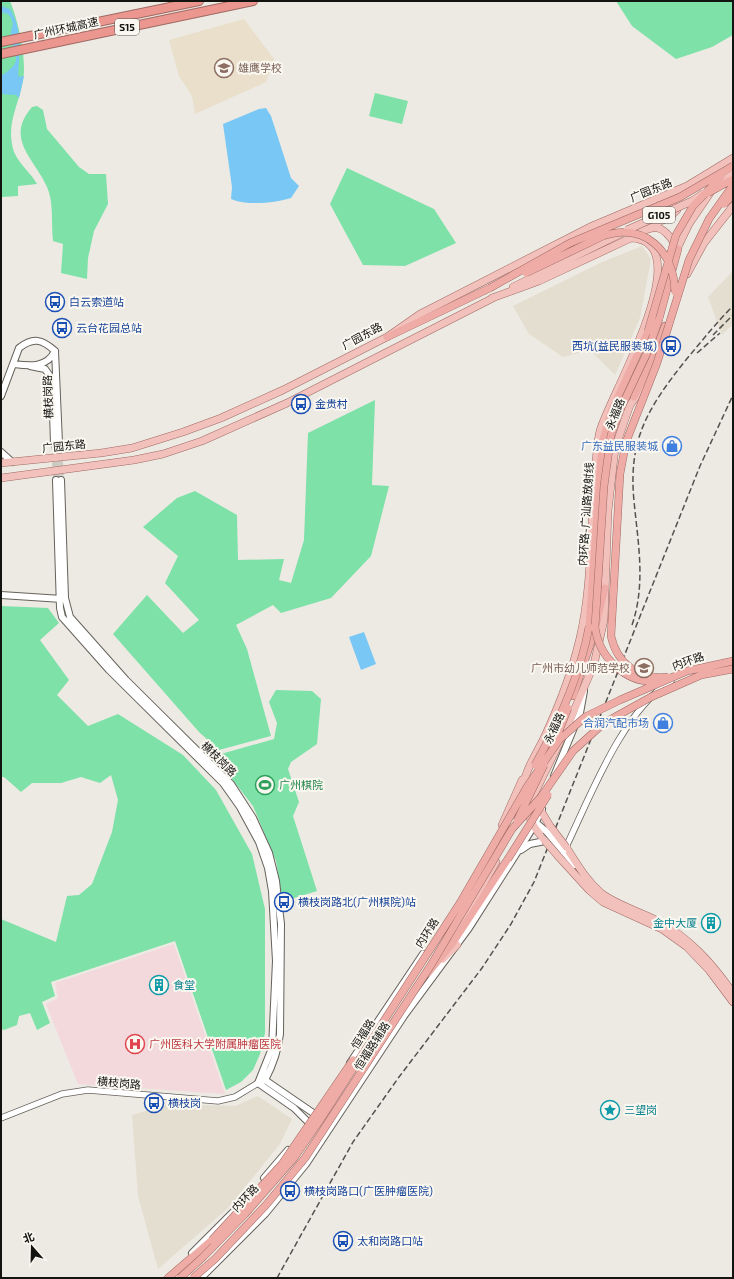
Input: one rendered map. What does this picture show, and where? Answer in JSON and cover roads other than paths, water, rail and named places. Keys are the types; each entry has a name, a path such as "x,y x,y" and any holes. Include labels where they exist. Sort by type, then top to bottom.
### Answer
{"highway":[{"name":"广州环城高速","path":"1,42 200,1"},
{"name":"广州环城高速","path":"1,54 253,1"},
{"path":"386,337 490,288 570,243 680,197 733,164"},
{"name":"内环路-广汕路放射线","path":"501,829 555,727 584,650 590,615 601,449 609,417 644,342 676,235 693,206 733,164"},
{"path":"692,201 733,179"},
{"path":"687,671 660,678 645,676 633,670 618,657 612,643 610,628 619,485 623,456 633,421 656,363 675,298 689,260 700,234 733,185"},
{"path":"634,397 656,352 677,290 699,238 711,220 733,195"},
{"path":"490,288 510,281 603,236 613,233 627,233 647,239 665,254 674,274 675,298"},
{"path":"678,249 659,319 647,353 619,412 611,435 606,463 601,516 596,592 596,634 601,647 609,660 618,669 635,679 656,682 713,672"},
{"path":"512,830 540,774 573,696 590,644 605,588"},
{"name":"内环路","path":"181,1278 216,1244 284,1170 320,1120 467,891 501,829 546,756 559,740 571,728 602,708 687,671 733,660"},
{"name":"内环路","path":"193,1278 215,1259 266,1205 304,1158 431,965 512,830 541,797 573,751 592,732 614,716 682,682 713,672 733,669"},
{"path":"426,977 450,948 478,906 532,821 573,751"},
{"path":"168,1278 212,1240 282,1164 402,991"}],"main road":[{"name":"广园东路","path":"1,463 116,451 161,440 256,403 386,337 420,314 530,257 597,224 688,186 733,158"},
{"path":"657,280 678,249 697,211 733,164"},
{"path":"692,201 733,174"},
{"name":"G105","path":"492,298 627,230 692,201"},
{"path":"1,478 127,461 163,454 202,441 287,403 492,298 539,281 651,226 676,212 675,205 666,206 530,257"},
{"name":"永福路","path":"538,787 585,688 594,664 603,629 608,511 613,461 618,435 634,397 659,361 683,285 693,262 704,243 733,206"},
{"path":"597,224 625,222"},
{"path":"651,226 667,232 678,249"},
{"path":"620,241 636,238 652,246 658,258 657,280"},
{"name":"永福路","path":"657,280 644,330 601,430 593,506 587,601 580,638 544,738 525,775 523,798 526,810 545,841 562,852 589,890 603,902 655,926 687,947 709,970 733,1002"},
{"path":"1,396 20,348 27,342 36,339 44,341 55,350 48,360 30,366 14,364"},
{"name":"横枝岗路","path":"30,366 45,370 52,379 57,443 55,350"},
{"path":"1,452 12,462"},
{"name":"横枝岗路","path":"58,480 62,599 61,613 70,628 109,670 228,789 246,817 264,856 271,882 274,908 276,994 272,1048 258,1083"},
{"path":"1,595 62,599"},
{"name":"横枝岗路","path":"62,599 70,617 90,641 163,717 231,784 253,818 269,853 276,881 281,924 281,1005 278,1052 265,1080 258,1083"},
{"name":"恒福路辅路","path":"201,1278 279,1198 324,1122 457,945 516,855 533,822 541,811 580,713 585,688"},
{"name":"恒福路","path":"181,1278 220,1243 260,1200 293,1161 316,1129 324,1122 473,878 501,829 525,775"},
{"path":"538,787 541,811 548,828 562,852 606,896 658,922 686,940 707,960 733,993"},
{"name":"恒福路","path":"193,1278 276,1192 426,977 457,930 538,787"},
{"path":"501,829 521,819 533,822"},
{"name":"永福路","path":"533,822 548,828"},
{"path":"516,855 530,844 545,841"},
{"path":"426,977 457,945"},
{"path":"265,1080 324,1122"},
{"path":"258,1083 294,1108 316,1129"},
{"name":"恒福路辅路","path":"168,1278 259,1185 310,1124 324,1122"}],"street":[{"path":"562,852 623,731 660,687 691,668 720,660 733,660"},
{"name":"横枝岗路","path":"1,1118 46,1100 75,1091 111,1091 218,1101 235,1097 258,1083"}],"water":[{"path":"1,6 10,9 18,29 17,41 20,45 18,75 20,77 24,76 19,98 16,95 1,94 1,76 13,66 16,59 11,37 13,23 8,14 1,12"},
{"path":"266,108 271,116 291,178 299,186 291,198 277,201 253,203 231,199 232,187 223,124 259,109"},
{"path":"364,632 376,664 361,670 349,637"}],"tunnel":[{"path":"59,443 61,480"},
{"path":"54,444 56,480"}],"railway":[{"path":"632,625 639,594 640,579 639,548 634,501 634,460 643,425 672,378 733,306"},
{"path":"713,335 733,315"},
{"path":"697,353 720,333"},
{"path":"277,1278 353,1142 399,1077 482,968 511,924 534,882 700,466 733,395"}],"place":[{"name":"雄鹰学校","path":"224,68"},
{"name":"白云索道站","path":"55,302"},
{"name":"云台花园总站","path":"62,328"},
{"name":"西坑(益民服装城)","path":"671,346"},
{"name":"金贵村","path":"301,404"},
{"name":"广东益民服装城","path":"672,446"},
{"name":"广州市幼儿师范学校","path":"644,668"},
{"name":"合润汽配市场","path":"663,723"},
{"name":"广州棋院","path":"265,785"},
{"name":"横枝岗路北(广州棋院)站","path":"284,902"},
{"name":"金中大厦","path":"711,923"},
{"name":"食堂","path":"159,985"},
{"name":"广州医科大学附属肿瘤医院","path":"135,1044"},
{"name":"横枝岗","path":"154,1103"},
{"name":"三望岗","path":"610,1110"},
{"name":"横枝岗路口(广医肿瘤医院)","path":"290,1191"},
{"name":"太和岗路口站","path":"343,1241"}]}
